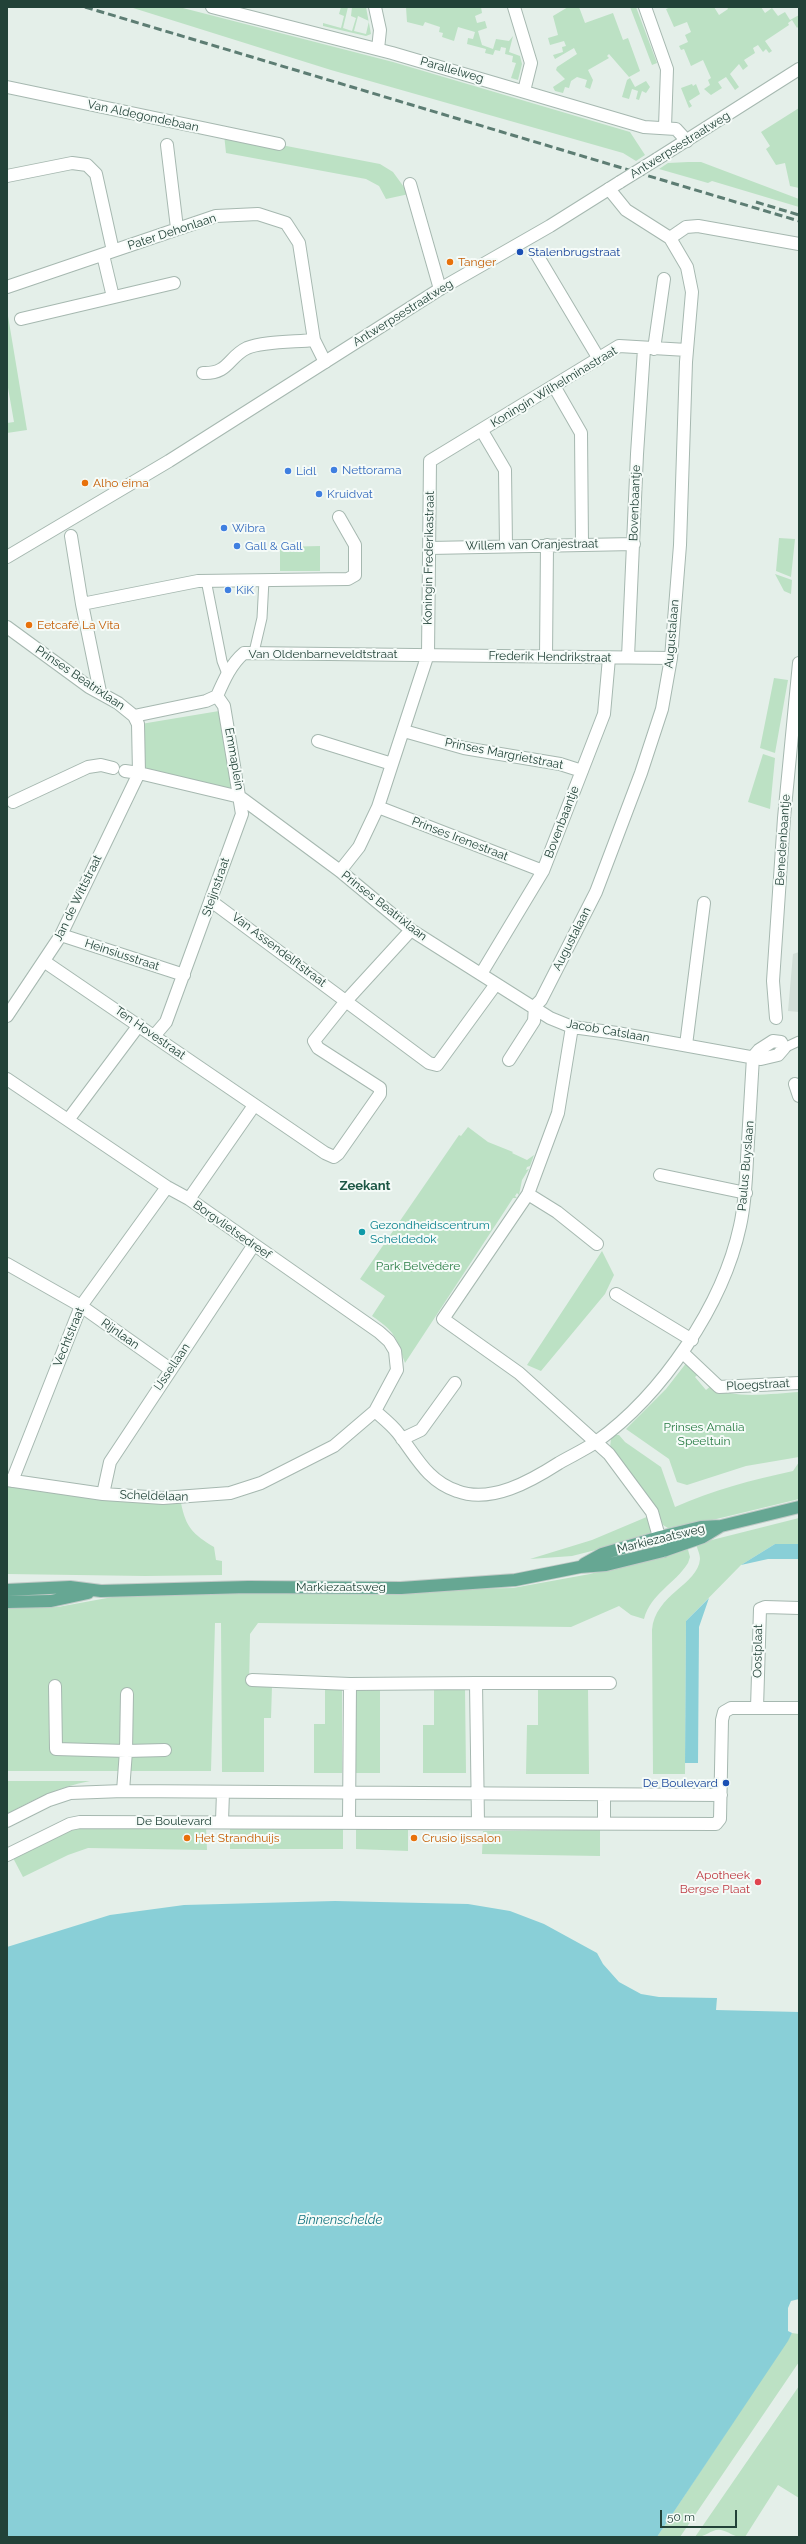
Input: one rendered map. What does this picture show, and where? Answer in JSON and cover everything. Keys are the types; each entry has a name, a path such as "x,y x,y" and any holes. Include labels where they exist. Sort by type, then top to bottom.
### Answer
{"main road":[{"name":"Markiezaatsweg","path":"580,1566 602,1554 660,1537 701,1527 721,1526 799,1507"},
{"name":"Markiezaatsweg","path":"7,1590 70,1587 101,1590 248,1587 401,1588 515,1580 580,1566 606,1565 663,1550 703,1537 721,1526"},
{"name":"Markiezaatsweg","path":"7,1602 51,1601 101,1590"}],"street":[{"name":"Parallelweg","path":"212,7 378,49 644,127 665,127 679,131 687,141"},
{"path":"374,7 380,30 378,49"},
{"path":"514,7 531,63 524,91"},
{"path":"646,7 667,69 665,127"},
{"name":"Antwerpsestraatweg","path":"7,557 169,461 440,289 609,189 799,69"},
{"name":"Van Aldegondebaan","path":"7,87 279,144"},
{"path":"167,145 178,228"},
{"path":"7,176 72,163 86,165 96,174 113,297"},
{"path":"410,184 440,289"},
{"path":"609,189 626,210 670,238 686,226 698,226 799,244"},
{"name":"Pater Dehonlaan","path":"7,287 216,216 238,213 258,214 286,223 298,243 314,340 325,362"},
{"name":"Augustalaan","path":"535,1006 541,1000 596,892 641,773 662,709 672,658 680,545 688,350 692,292 686,267 670,238"},
{"path":"537,255 599,359"},
{"path":"649,349 664,279"},
{"path":"21,319 174,283"},
{"path":"203,373 214,374 223,370 247,348 314,340"},
{"name":"Koningin Wilhelminastraat","path":"430,462 619,346 649,349 688,350"},
{"name":"Bovenbaantje","path":"628,657 634,544 649,349"},
{"path":"554,386 581,433 582,544"},
{"path":"482,431 505,470 506,546"},
{"name":"Koningin Frederikastraat","path":"340,871 359,847 378,807 428,654 430,462"},
{"path":"82,604 206,580 348,579 355,575 355,545 339,517"},
{"path":"71,536 82,604 100,692"},
{"name":"Willem van Oranjestraat","path":"430,548 634,544"},
{"path":"546,545 546,657"},
{"path":"206,580 222,661 228,674"},
{"path":"254,652 262,618 264,580"},
{"name":"Prinses Beatrixlaan","path":"7,627 88,687 100,692 134,716"},
{"name":"Van Oldenbarneveldtstraat","path":"217,696 238,658 244,653 428,654"},
{"name":"Frederik Hendrikstraat","path":"428,654 672,658"},
{"name":"Bovenbaantje","path":"481,974 543,871 604,714 609,658"},
{"name":"Benedenbaantje","path":"776,1018 773,981 784,818 799,663"},
{"path":"138,773 138,724 134,716 206,701 217,696"},
{"name":"Emmaplein","path":"125,771 240,797 224,706 217,696"},
{"name":"Prinses Margrietstraat","path":"404,731 464,748 560,764 582,771"},
{"path":"318,741 392,764"},
{"path":"9,803 88,767 101,765 113,768"},
{"name":"Jan de Wittstraat","path":"7,1016 45,962 61,935 138,773"},
{"name":"Prinses Beatrixlaan","path":"240,797 340,871 411,930 496,984 535,1006"},
{"name":"Steijnstraat","path":"154,1036 166,1022 211,901 242,814 240,797"},
{"name":"Prinses Irenestraat","path":"378,807 543,871"},
{"name":"Van Assendelftstraat","path":"211,901 429,1063 436,1065 496,984"},
{"path":"686,1045 704,903"},
{"path":"346,1000 411,930"},
{"name":"Heinsiusstraat","path":"61,935 184,975"},
{"name":"Ten Hovestraat","path":"45,962 139,1025 253,1106 325,1153 334,1157 338,1154 380,1094 380,1088 318,1048 314,1041 346,1000"},
{"path":"509,1060 534,1021 535,1006"},
{"name":"Jacob Catslaan","path":"535,1006 550,1018 572,1027 686,1045 761,1059 773,1058 783,1052 784,1048"},
{"path":"68,1120 139,1025"},
{"path":"572,1027 558,1113 528,1194 443,1319 519,1373 609,1454 652,1512 663,1550"},
{"path":"784,1048 799,1041"},
{"name":"Paulus Buyslaan","path":"375,1411 391,1425 402,1438 420,1465 439,1484 459,1492 474,1494 496,1492 535,1478 595,1442 638,1405 692,1340 719,1290 735,1248 746,1193 753,1057"},
{"name":"Borgvlietsedreef","path":"7,1078 167,1188 189,1199 389,1341 395,1351 397,1370 375,1411"},
{"path":"795,1084 799,1096"},
{"path":"189,1199 253,1106"},
{"path":"660,1175 746,1193"},
{"name":"Vechtstraat","path":"9,1480 81,1306 167,1188"},
{"path":"528,1194 557,1212 597,1244"},
{"name":"IJssellaan","path":"103,1494 110,1462 170,1369 254,1246"},
{"name":"Rijnlaan","path":"7,1264 81,1306 170,1369"},
{"path":"616,1294 692,1340"},
{"name":"Ploegstraat","path":"682,1353 719,1386 799,1383"},
{"path":"402,1438 421,1430 454,1383"},
{"name":"Scheldelaan","path":"9,1480 103,1494 183,1499 230,1493 260,1483 334,1446 375,1411"},
{"name":"Oostplaat","path":"757,1708 760,1609 765,1607 799,1608"},
{"path":"252,1680 350,1684 610,1684"},
{"path":"476,1683 478,1823"},
{"path":"349,1822 350,1684"},
{"path":"55,1686 56,1748 126,1751 165,1750"},
{"path":"123,1791 126,1751 127,1694"},
{"name":"De Boulevard","path":"7,1855 70,1824 80,1822 222,1821 716,1824 720,1819 722,1720 724,1712 731,1708 757,1708"},
{"path":"757,1708 799,1708"},
{"path":"7,1821 49,1800 70,1793 123,1791 350,1793 477,1787 604,1795 721,1789"},
{"path":"222,1792 222,1821"},
{"path":"604,1795 604,1823"}],"shaded area":[{"path":"799,952 799,1012 788,1011 793,954"}],"green space":[{"path":"130,7 179,7 393,62 630,132 645,155 636,161 623,153 331,70"},
{"path":"341,7 348,7 343,28 352,31 356,18 351,16 352,7 366,7 369,21 358,16 354,31 366,34 369,22 371,34 366,36 323,26 323,23 341,28 344,16 339,14"},
{"path":"406,7 481,7 482,13 475,16 477,23 485,21 487,28 478,31 482,45 493,49 496,39 509,41 513,36 509,52 520,56 522,64 518,80 511,78 516,63 512,62 513,56 505,54 506,48 501,47 500,51 495,50 493,55 485,53 486,49 467,44 468,38 473,39 475,32 458,27 454,41 442,37 443,33 439,32 440,27 425,22 423,26 407,22"},
{"path":"568,7 579,7 585,23 613,13 623,40 628,38 640,71 629,77 609,54 607,56 609,58 588,70 593,80 590,89 585,87 587,80 577,77 571,81 569,88 565,87 563,93 555,91 553,87 565,79 556,70 557,67 577,54 574,48 555,59 553,55 563,52 562,47 566,46 564,41 550,45 548,38 558,35 553,16"},
{"path":"630,7 636,7 657,63 652,65"},
{"path":"671,7 714,7 719,15 728,9 727,7 761,7 765,13 772,8 778,16 785,12 790,20 799,15 799,26 797,28 792,20 788,23 789,25 765,41 772,51 769,53 766,49 763,52 758,45 753,48 755,53 744,60 748,66 743,70 739,64 730,74 739,87 735,90 726,77 718,82 722,88 711,95 704,89 710,85 708,80 711,78 703,60 691,66 684,49 681,50 679,46 688,42 685,35 691,32 687,22 674,27 666,9"},
{"path":"630,78 635,87 646,81 650,87 646,93 642,91 639,100 636,99 638,91 632,89 629,99 622,97 627,80"},
{"path":"692,84 693,86 696,84 700,94 689,101 692,106 689,108 681,88"},
{"path":"799,108 799,188 790,186 785,163 776,165 766,149 770,146 761,132"},
{"path":"224,134 380,164 393,172 409,194 386,199 379,186 366,179 226,153"},
{"path":"701,162 799,199 799,207 712,181 708,183 659,169 668,163"},
{"path":"7,310 27,430 7,433 7,423 14,422 7,382"},
{"path":"779,538 795,539 791,577 776,571"},
{"path":"320,546 320,571 280,571 280,547"},
{"path":"775,574 792,580 791,594 784,591"},
{"path":"774,678 788,680 775,753 760,748"},
{"path":"219,711 234,787 229,789 142,769 141,724"},
{"path":"763,754 775,758 770,809 748,802"},
{"name":"Park Belvédère","path":"468,1127 488,1142 513,1152 512,1153 527,1160 534,1155 530,1166 527,1167 526,1170 529,1169 522,1180 519,1195 517,1193 515,1196 517,1198 513,1198 405,1363 394,1335 386,1326 372,1316 385,1296 360,1279 459,1135 461,1136"},
{"path":"602,1251 614,1275 605,1294 541,1371 527,1365"},
{"name":"Prinses Amalia Speeltuin","path":"687,1362 700,1373 695,1377 706,1390 712,1385 720,1390 741,1395 799,1392 799,1457 746,1466 687,1485 677,1482 669,1459 626,1429 666,1389"},
{"path":"615,1435 619,1435 625,1442 661,1467 675,1507 704,1495 733,1486 793,1471 799,1462 799,1499 671,1530 663,1525 650,1499 610,1448 611,1438"},
{"path":"7,1484 142,1502 181,1503 185,1519 192,1530 214,1547 216,1560 222,1561 222,1575 145,1576 7,1574"},
{"path":"649,1516 652,1532 647,1537 572,1556 530,1559 592,1540"},
{"path":"799,1518 799,1544 775,1544 741,1565 686,1621 685,1774 653,1774 652,1630 660,1607 692,1576 697,1568 700,1559 696,1544"},
{"path":"687,1546 690,1557 688,1563 677,1577 652,1602 644,1619 631,1615 619,1606 571,1627 258,1623 250,1634 249,1685 272,1686 271,1718 264,1718 264,1772 222,1772 221,1623 215,1623 211,1771 7,1771 7,1608 58,1607 118,1596 513,1588 590,1574"},
{"path":"325,1686 342,1686 342,1773 314,1773 314,1724 325,1724"},
{"path":"355,1686 380,1687 380,1773 355,1773"},
{"path":"434,1687 465,1688 466,1773 423,1773 423,1725 434,1725"},
{"path":"538,1688 588,1689 589,1774 526,1774 527,1725 538,1725"},
{"path":"7,1781 90,1781 47,1794 7,1814"},
{"path":"230,1825 343,1825 343,1849 230,1849"},
{"path":"206,1826 207,1850 88,1848 68,1855 23,1877 12,1856 72,1827"},
{"path":"356,1829 408,1829 408,1851 356,1849"},
{"path":"600,1830 600,1856 482,1854 483,1831"},
{"path":"792,2333 799,2334 799,2362 680,2537 657,2537"},
{"path":"799,2386 799,2498 778,2485 745,2537 718,2530 712,2531 703,2536 695,2537"}],"water":[{"path":"775,1544 799,1544 799,1559 768,1559 741,1565"},
{"path":"709,1598 699,1627 698,1763 685,1763 686,1621"},
{"name":"Binnenschelde","path":"335,1901 468,1904 510,1911 544,1924 597,1953 603,1964 619,1982 641,1994 659,1997 717,1998 716,2010 799,2012 799,2299 791,2301 788,2308 788,2331 792,2333 788,2341 657,2537 7,2537 7,1947 110,1915 184,1905"}],"railway":[{"path":"85,7 799,221"},
{"path":"756,202 799,215"}],"place":[{"name":"Stalenbrugstraat","path":"520,252"},
{"name":"Tanger","path":"450,262"},
{"name":"Nettorama","path":"334,470"},
{"name":"Lidl","path":"288,471"},
{"name":"Alho eima","path":"85,483"},
{"name":"Kruidvat","path":"319,494"},
{"name":"Wibra","path":"224,528"},
{"name":"Gall & Gall","path":"237,546"},
{"name":"KiK","path":"228,590"},
{"name":"Eetcafé La Vita","path":"29,625"},
{"name":"Gezondheidscentrum Scheldedok","path":"362,1232"},
{"name":"De Boulevard","path":"726,1783"},
{"name":"Het Strandhuijs","path":"187,1838"},
{"name":"Crusio ijssalon","path":"414,1838"},
{"name":"Apotheek Bergse Plaat","path":"758,1882"}],"district":[{"name":"Zeekant","path":"365,1186"}]}
